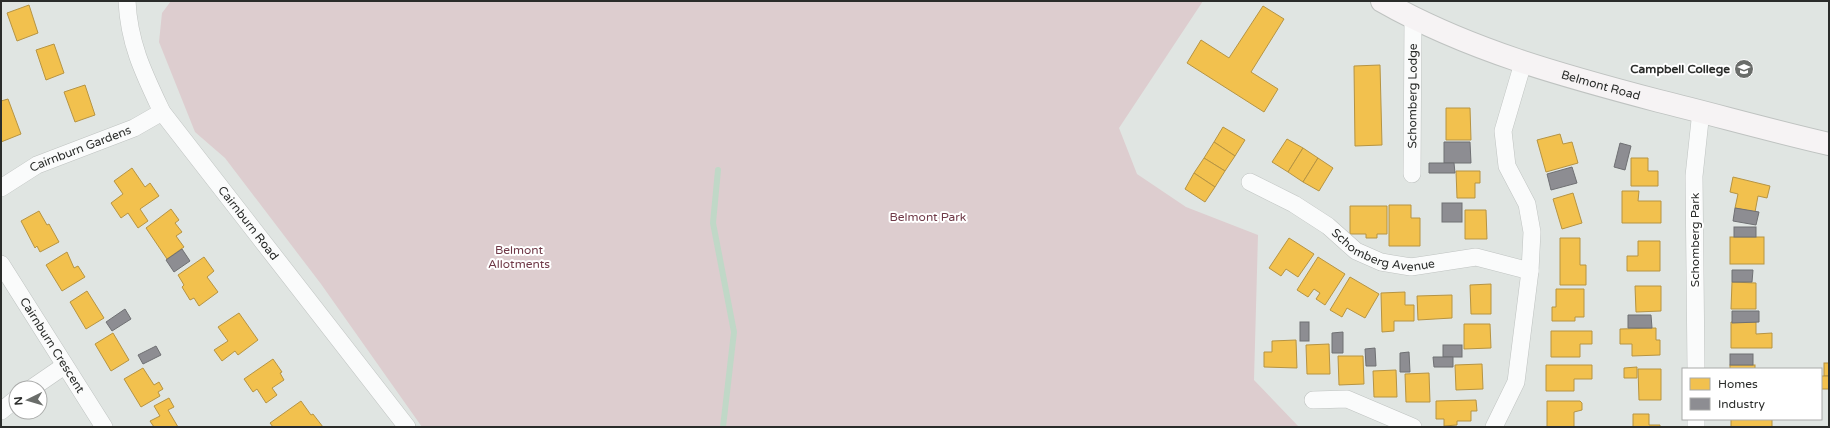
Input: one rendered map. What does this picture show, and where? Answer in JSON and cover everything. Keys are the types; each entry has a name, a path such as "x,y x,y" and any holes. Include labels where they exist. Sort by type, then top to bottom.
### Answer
{"main road":[{"name":"Belmont Road","path":"1382,1 1413,19 1480,48 1523,63 1829,144"}],"street":[{"name":"Cairnburn Road","path":"128,1 128,16 137,58 162,112 407,427"},
{"name":"Schomberg Lodge","path":"1412,174 1413,19"},
{"path":"1494,427 1516,382 1530,271 1532,232 1527,204 1507,166 1503,130 1523,63"},
{"name":"Schomberg Park","path":"1696,368 1694,176 1701,111"},
{"name":"Cairnburn Gardens","path":"1,188 37,165 134,128 162,112"},
{"name":"Schomberg Avenue","path":"1250,182 1294,204 1328,226 1356,251 1381,262 1410,267 1476,257 1530,271"},
{"name":"Cairnburn Crescent","path":"1,264 64,366 104,427"},
{"path":"44,380 64,366"},
{"path":"1313,400 1347,399 1413,427"}],"green space":[{"name":"Belmont Park","path":"171,1 1203,1 1119,128 1137,174 1186,207 1258,235 1254,380 1299,427 422,427 321,284 225,158 195,132 159,42 162,13"}],"building: Homes":[{"path":"29,5 38,33 17,41 7,13"},
{"path":"1263,6 1284,19 1251,72 1278,89 1264,112 1187,63 1201,40 1229,58"},
{"path":"54,44 64,73 46,80 36,50"},
{"path":"1380,65 1382,145 1355,146 1354,66"},
{"path":"85,85 95,115 75,122 64,92"},
{"path":"8,99 21,134 1,142 1,101"},
{"path":"1446,108 1470,108 1471,140 1446,140"},
{"path":"1223,127 1245,140 1235,156 1214,142"},
{"path":"1560,134 1563,144 1572,142 1578,163 1546,172 1537,140"},
{"path":"1287,139 1303,148 1288,172 1272,162"},
{"path":"1214,142 1235,156 1225,171 1204,158"},
{"path":"1303,148 1318,158 1303,182 1288,172"},
{"path":"1204,158 1225,171 1215,187 1194,173"},
{"path":"1318,158 1333,168 1319,191 1303,182"},
{"path":"1631,158 1648,158 1648,171 1658,171 1658,186 1631,186"},
{"path":"132,168 145,187 150,183 159,196 140,209 148,221 138,228 128,213 121,218 111,203 123,194 114,181"},
{"path":"1456,171 1480,171 1480,183 1475,183 1475,198 1457,198"},
{"path":"1194,173 1215,187 1205,202 1185,189"},
{"path":"1733,177 1770,186 1767,198 1758,196 1755,212 1735,208 1738,194 1730,192"},
{"path":"1622,191 1639,191 1638,201 1661,201 1661,223 1622,223"},
{"path":"1573,193 1582,223 1562,229 1553,199"},
{"path":"1389,205 1411,205 1411,218 1420,218 1420,246 1389,246"},
{"path":"1350,206 1387,206 1387,234 1377,234 1377,238 1366,238 1366,234 1350,234"},
{"path":"171,209 179,220 175,223 182,232 176,236 184,247 167,259 146,228"},
{"path":"1465,210 1486,210 1487,239 1465,239"},
{"path":"39,211 47,225 49,224 59,242 40,252 37,246 35,248 21,221"},
{"path":"1730,237 1764,237 1764,264 1730,264"},
{"path":"1289,238 1314,254 1298,277 1286,269 1281,276 1269,268"},
{"path":"1560,238 1580,238 1580,265 1586,265 1586,285 1560,285"},
{"path":"1638,241 1660,241 1660,271 1627,271 1627,256 1638,256"},
{"path":"67,252 74,268 78,266 85,277 62,291 46,265"},
{"path":"204,257 214,271 207,277 218,292 199,306 194,298 190,300 182,287 184,285 178,275"},
{"path":"1318,257 1345,274 1325,305 1316,299 1320,293 1314,289 1308,297 1297,290"},
{"path":"1350,277 1379,294 1365,318 1347,308 1342,317 1330,310"},
{"path":"1732,282 1756,283 1756,309 1731,309"},
{"path":"1491,284 1491,314 1471,314 1470,285"},
{"path":"1635,286 1661,286 1661,311 1636,312"},
{"path":"1556,289 1584,289 1584,317 1575,317 1575,321 1552,321 1552,307 1556,307"},
{"path":"87,291 104,318 86,329 70,302"},
{"path":"1405,292 1405,305 1414,305 1414,321 1394,321 1394,331 1382,332 1381,293"},
{"path":"1452,295 1452,318 1418,320 1417,296"},
{"path":"239,313 258,340 238,355 235,351 222,361 214,350 228,341 218,327"},
{"path":"1731,322 1756,322 1756,334 1772,333 1772,348 1731,348"},
{"path":"1464,324 1490,324 1491,348 1464,349"},
{"path":"1656,328 1656,340 1660,340 1660,355 1632,356 1632,344 1620,344 1620,329"},
{"path":"1551,331 1592,331 1592,344 1580,344 1580,357 1551,357"},
{"path":"113,333 129,360 111,371 95,344"},
{"path":"1296,340 1297,368 1264,367 1264,352 1272,352 1272,341"},
{"path":"1329,344 1330,374 1307,374 1306,345"},
{"path":"1338,356 1363,356 1364,384 1339,385"},
{"path":"273,359 282,372 280,373 284,380 272,388 277,395 266,403 257,389 253,392 244,379"},
{"path":"1824,363 1829,363 1829,376 1824,376"},
{"path":"1482,364 1483,389 1456,390 1455,365"},
{"path":"1546,365 1592,365 1592,379 1574,379 1574,391 1546,391"},
{"path":"1730,365 1755,365 1755,368 1730,368"},
{"path":"1637,367 1637,378 1624,378 1624,368"},
{"path":"143,368 154,385 159,382 163,389 158,392 160,396 141,407 124,379"},
{"path":"1638,369 1661,369 1661,400 1639,400"},
{"path":"1396,370 1397,397 1374,397 1373,371"},
{"path":"1429,373 1430,402 1406,402 1405,374"},
{"path":"1822,376 1829,376 1829,389 1822,389"},
{"path":"169,398 174,407 168,410 178,427 154,427 150,421 160,416 154,406"},
{"path":"1476,400 1477,411 1471,411 1471,421 1457,421 1457,425 1444,426 1444,419 1436,419 1436,401"},
{"path":"301,401 311,415 313,414 323,427 273,427 270,423"},
{"path":"1547,401 1580,401 1582,403 1582,410 1574,412 1574,427 1547,427"},
{"path":"1633,414 1649,414 1649,425 1660,425 1660,427 1633,427"},
{"path":"1731,420 1772,420 1772,427 1731,427"}],"building: Industry":[{"path":"1444,142 1470,142 1471,163 1444,163"},
{"path":"1620,143 1631,146 1625,170 1614,167"},
{"path":"1429,163 1454,163 1455,173 1429,173"},
{"path":"1572,167 1577,183 1551,190 1547,174"},
{"path":"1442,203 1462,203 1462,222 1442,222"},
{"path":"1735,208 1759,212 1756,225 1733,221"},
{"path":"1734,227 1756,227 1756,237 1734,237"},
{"path":"182,249 190,261 174,272 166,260"},
{"path":"1732,270 1753,270 1752,282 1732,282"},
{"path":"125,309 131,319 112,331 106,322"},
{"path":"1732,311 1759,311 1759,322 1732,323"},
{"path":"1628,315 1651,315 1652,328 1628,328"},
{"path":"1300,322 1309,322 1309,341 1300,341"},
{"path":"1343,332 1343,353 1332,353 1332,333"},
{"path":"1443,345 1462,345 1462,357 1443,357"},
{"path":"156,346 161,355 143,364 138,355"},
{"path":"1375,348 1376,366 1366,366 1365,349"},
{"path":"1409,352 1410,372 1400,372 1400,353"},
{"path":"1730,354 1753,354 1753,365 1730,365"},
{"path":"1433,357 1453,357 1453,367 1434,367"}],"waterway":[{"path":"718,170 713,223 734,332 723,427"}],"place":[{"name":"Campbell College","path":"1744,69"}],"park label":[{"name":"Belmont Allotments","path":"519,257"}]}
